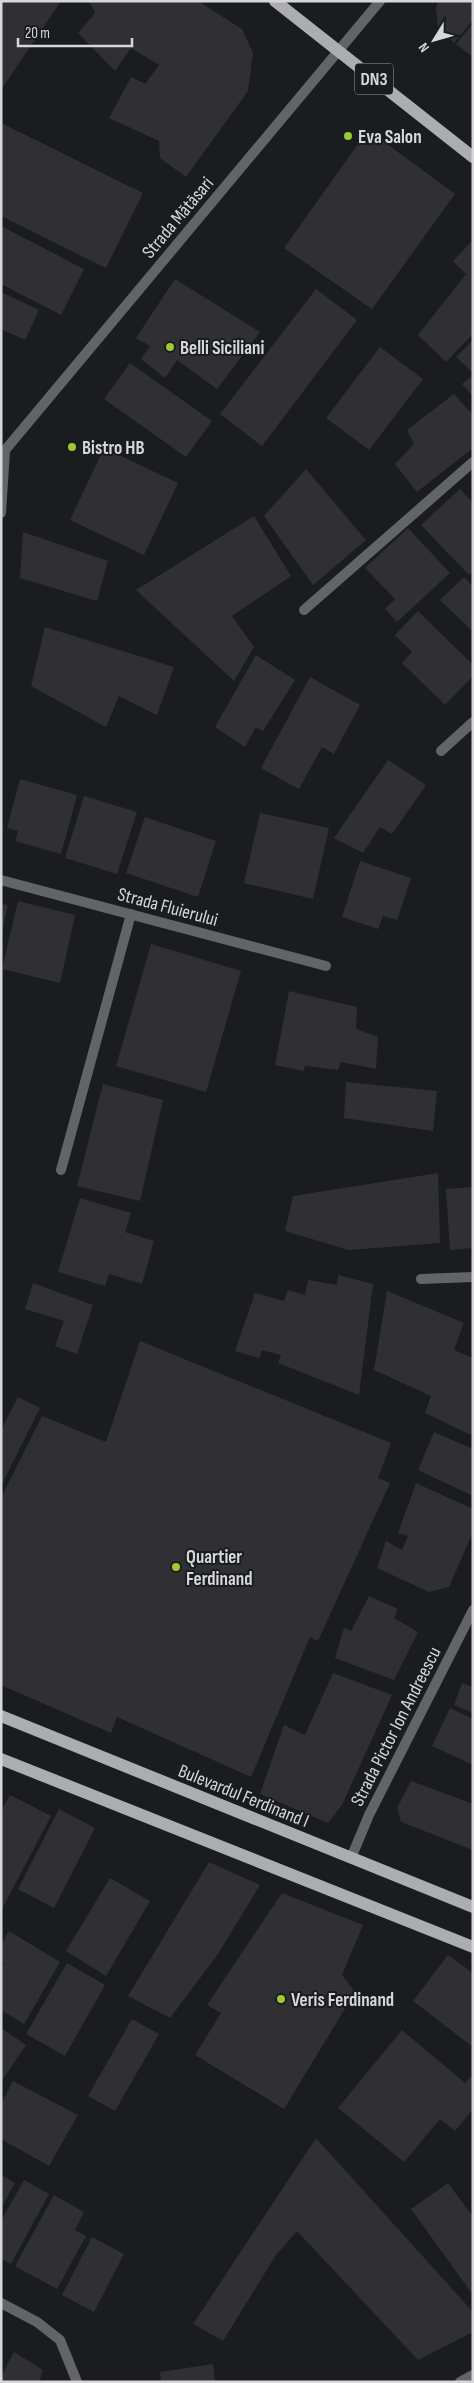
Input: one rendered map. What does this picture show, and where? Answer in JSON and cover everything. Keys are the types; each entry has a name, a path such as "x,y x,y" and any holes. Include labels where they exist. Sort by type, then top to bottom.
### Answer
{"main road":[{"name":"DN3","path":"276,1 473,157"},
{"name":"Bulevardul Ferdinand I","path":"1,1716 473,1907"},
{"path":"1,1759 473,1947"}],"street":[{"name":"Strada Mătăsari","path":"3,453 380,1"},
{"path":"1,513 3,453"},
{"path":"304,610 473,462"},
{"path":"441,751 473,722"},
{"name":"Strada Fluierului","path":"1,880 326,966"},
{"path":"61,1170 131,914"},
{"path":"421,1280 473,1278"},
{"name":"Strada Pictor Ion Andreescu","path":"351,1858 369,1815 473,1610"},
{"path":"1,2302 37,2322 60,2340 77,2382"},
{"path":"460,2382 473,2375"}],"building":[{"path":"1,1 61,1 1,90"},
{"path":"89,1 198,1 242,29 253,53 248,91 186,177 160,158 159,141 109,118 131,77 145,84 159,65 131,48 115,71 78,33 95,13"},
{"path":"438,1 473,1 473,20 454,43 438,27 436,8"},
{"path":"473,23 473,57 456,44"},
{"path":"1,123 143,193 106,268 1,216"},
{"path":"368,130 455,194 372,309 284,248"},
{"path":"1,226 84,269 61,315 1,284"},
{"path":"473,240 473,334 446,362 418,335 466,274 453,261"},
{"path":"175,279 260,332 217,389 177,360 165,378 141,359 150,346 136,338"},
{"path":"316,289 357,320 262,446 220,414"},
{"path":"1,292 39,310 25,340 1,329"},
{"path":"473,340 473,373 456,357"},
{"path":"380,347 423,379 369,450 326,418"},
{"path":"130,363 212,421 186,457 104,399"},
{"path":"473,375 473,396 462,384"},
{"path":"454,394 473,415 473,448 417,492 395,464 414,444 407,430"},
{"path":"104,448 178,483 144,555 70,520"},
{"path":"306,469 366,540 313,585 264,516"},
{"path":"460,489 473,503 473,572 469,575 421,525"},
{"path":"254,516 291,576 232,616 254,647 234,681 136,590"},
{"path":"408,528 450,573 397,622 385,609 395,599 365,568"},
{"path":"23,532 108,561 97,601 20,578"},
{"path":"464,577 473,586 473,632 440,600"},
{"path":"418,611 473,665 473,676 445,705 402,663 412,652 395,635"},
{"path":"45,627 174,667 157,715 119,696 106,727 31,686"},
{"path":"256,655 295,680 263,731 256,727 245,747 215,727"},
{"path":"310,677 360,705 334,754 322,747 299,789 261,768"},
{"path":"388,760 426,785 392,834 380,827 363,853 334,838"},
{"path":"20,779 77,795 61,854 15,841 18,831 7,828"},
{"path":"84,796 137,812 117,874 65,858"},
{"path":"260,813 329,828 313,899 244,883"},
{"path":"145,817 216,841 198,897 126,873"},
{"path":"360,861 411,878 397,920 383,916 378,929 342,917"},
{"path":"18,901 75,915 60,983 2,969"},
{"path":"1,904 8,905 2,931 1,931"},
{"path":"151,944 241,971 206,1092 116,1066"},
{"path":"289,991 357,1007 356,1029 378,1037 376,1069 341,1062 338,1070 305,1066 304,1071 275,1065"},
{"path":"346,1082 437,1091 433,1131 344,1118"},
{"path":"103,1084 163,1100 140,1201 77,1186"},
{"path":"438,1173 440,1243 349,1250 285,1231 293,1196"},
{"path":"473,1187 473,1248 450,1250 446,1189"},
{"path":"80,1198 131,1213 125,1232 154,1241 142,1284 109,1274 105,1286 58,1272"},
{"path":"338,1275 373,1284 359,1395 278,1363 281,1355 262,1350 259,1358 235,1351 255,1293 284,1301 288,1290 305,1295 308,1280 337,1285"},
{"path":"33,1283 93,1305 77,1354 55,1346 64,1321 25,1309"},
{"path":"387,1291 464,1323 454,1350 473,1358 473,1436 425,1413 431,1396 374,1370"},
{"name":"Quartier Ferdinand","path":"140,1341 391,1443 378,1478 390,1483 318,1641 310,1637 251,1777 117,1717 111,1733 1,1685 1,1498 42,1416 106,1442"},
{"path":"18,1397 40,1408 1,1486 1,1430"},
{"path":"434,1432 473,1449 473,1496 418,1470"},
{"path":"416,1483 473,1509 473,1532 449,1587 429,1592 377,1568 386,1541 402,1550 408,1536 398,1533"},
{"path":"369,1596 398,1609 394,1618 418,1632 394,1680 335,1658 344,1628 351,1631"},
{"path":"333,1673 392,1695 342,1805 328,1823 260,1794 284,1725 305,1735"},
{"path":"462,1683 473,1687 473,1713 454,1705"},
{"path":"450,1708 473,1719 473,1765 432,1746"},
{"path":"411,1781 473,1804 473,1850 401,1822 397,1808"},
{"path":"10,1795 51,1816 1,1911 1,1811"},
{"path":"59,1809 95,1828 54,1908 18,1889"},
{"path":"209,1862 260,1885 218,1954 170,2018 128,1996"},
{"path":"110,1878 150,1901 106,1976 66,1951"},
{"name":"Veris Ferdinand","path":"282,1893 363,1925 342,1975 355,1992 284,2109 195,2055 221,2013 207,2005"},
{"path":"9,1931 60,1962 24,2024 1,2010 1,1967 4,1963 1,1961 1,1945"},
{"path":"448,1955 473,1973 473,2047 413,2001"},
{"path":"67,1963 105,1985 65,2056 26,2034"},
{"path":"132,2019 159,2034 115,2111 88,2096"},
{"path":"1,2028 26,2045 1,2082"},
{"path":"402,2030 465,2083 473,2074 473,2109 455,2131 440,2119 404,2162 338,2108"},
{"path":"13,2081 78,2115 49,2166 1,2139 1,2104"},
{"path":"316,2138 473,2312 473,2332 418,2360 297,2231 276,2255 223,2341 193,2324"},
{"path":"1,2175 15,2183 1,2208"},
{"path":"24,2180 49,2194 11,2264 1,2259 1,2221"},
{"path":"448,2183 473,2217 473,2295 411,2209"},
{"path":"54,2195 84,2212 75,2230 86,2236 57,2289 15,2266"},
{"path":"92,2237 124,2254 94,2312 62,2295"},
{"path":"14,2352 43,2370 39,2382 1,2382 1,2376"},
{"path":"213,2364 215,2382 161,2382 160,2372"}],"place":[{"name":"Eva Salon","path":"348,136"},
{"name":"Belli Siciliani","path":"170,347"},
{"name":"Bistro HB","path":"72,447"},
{"name":"Quartier Ferdinand","path":"176,1567"},
{"name":"Veris Ferdinand","path":"281,1999"}]}
